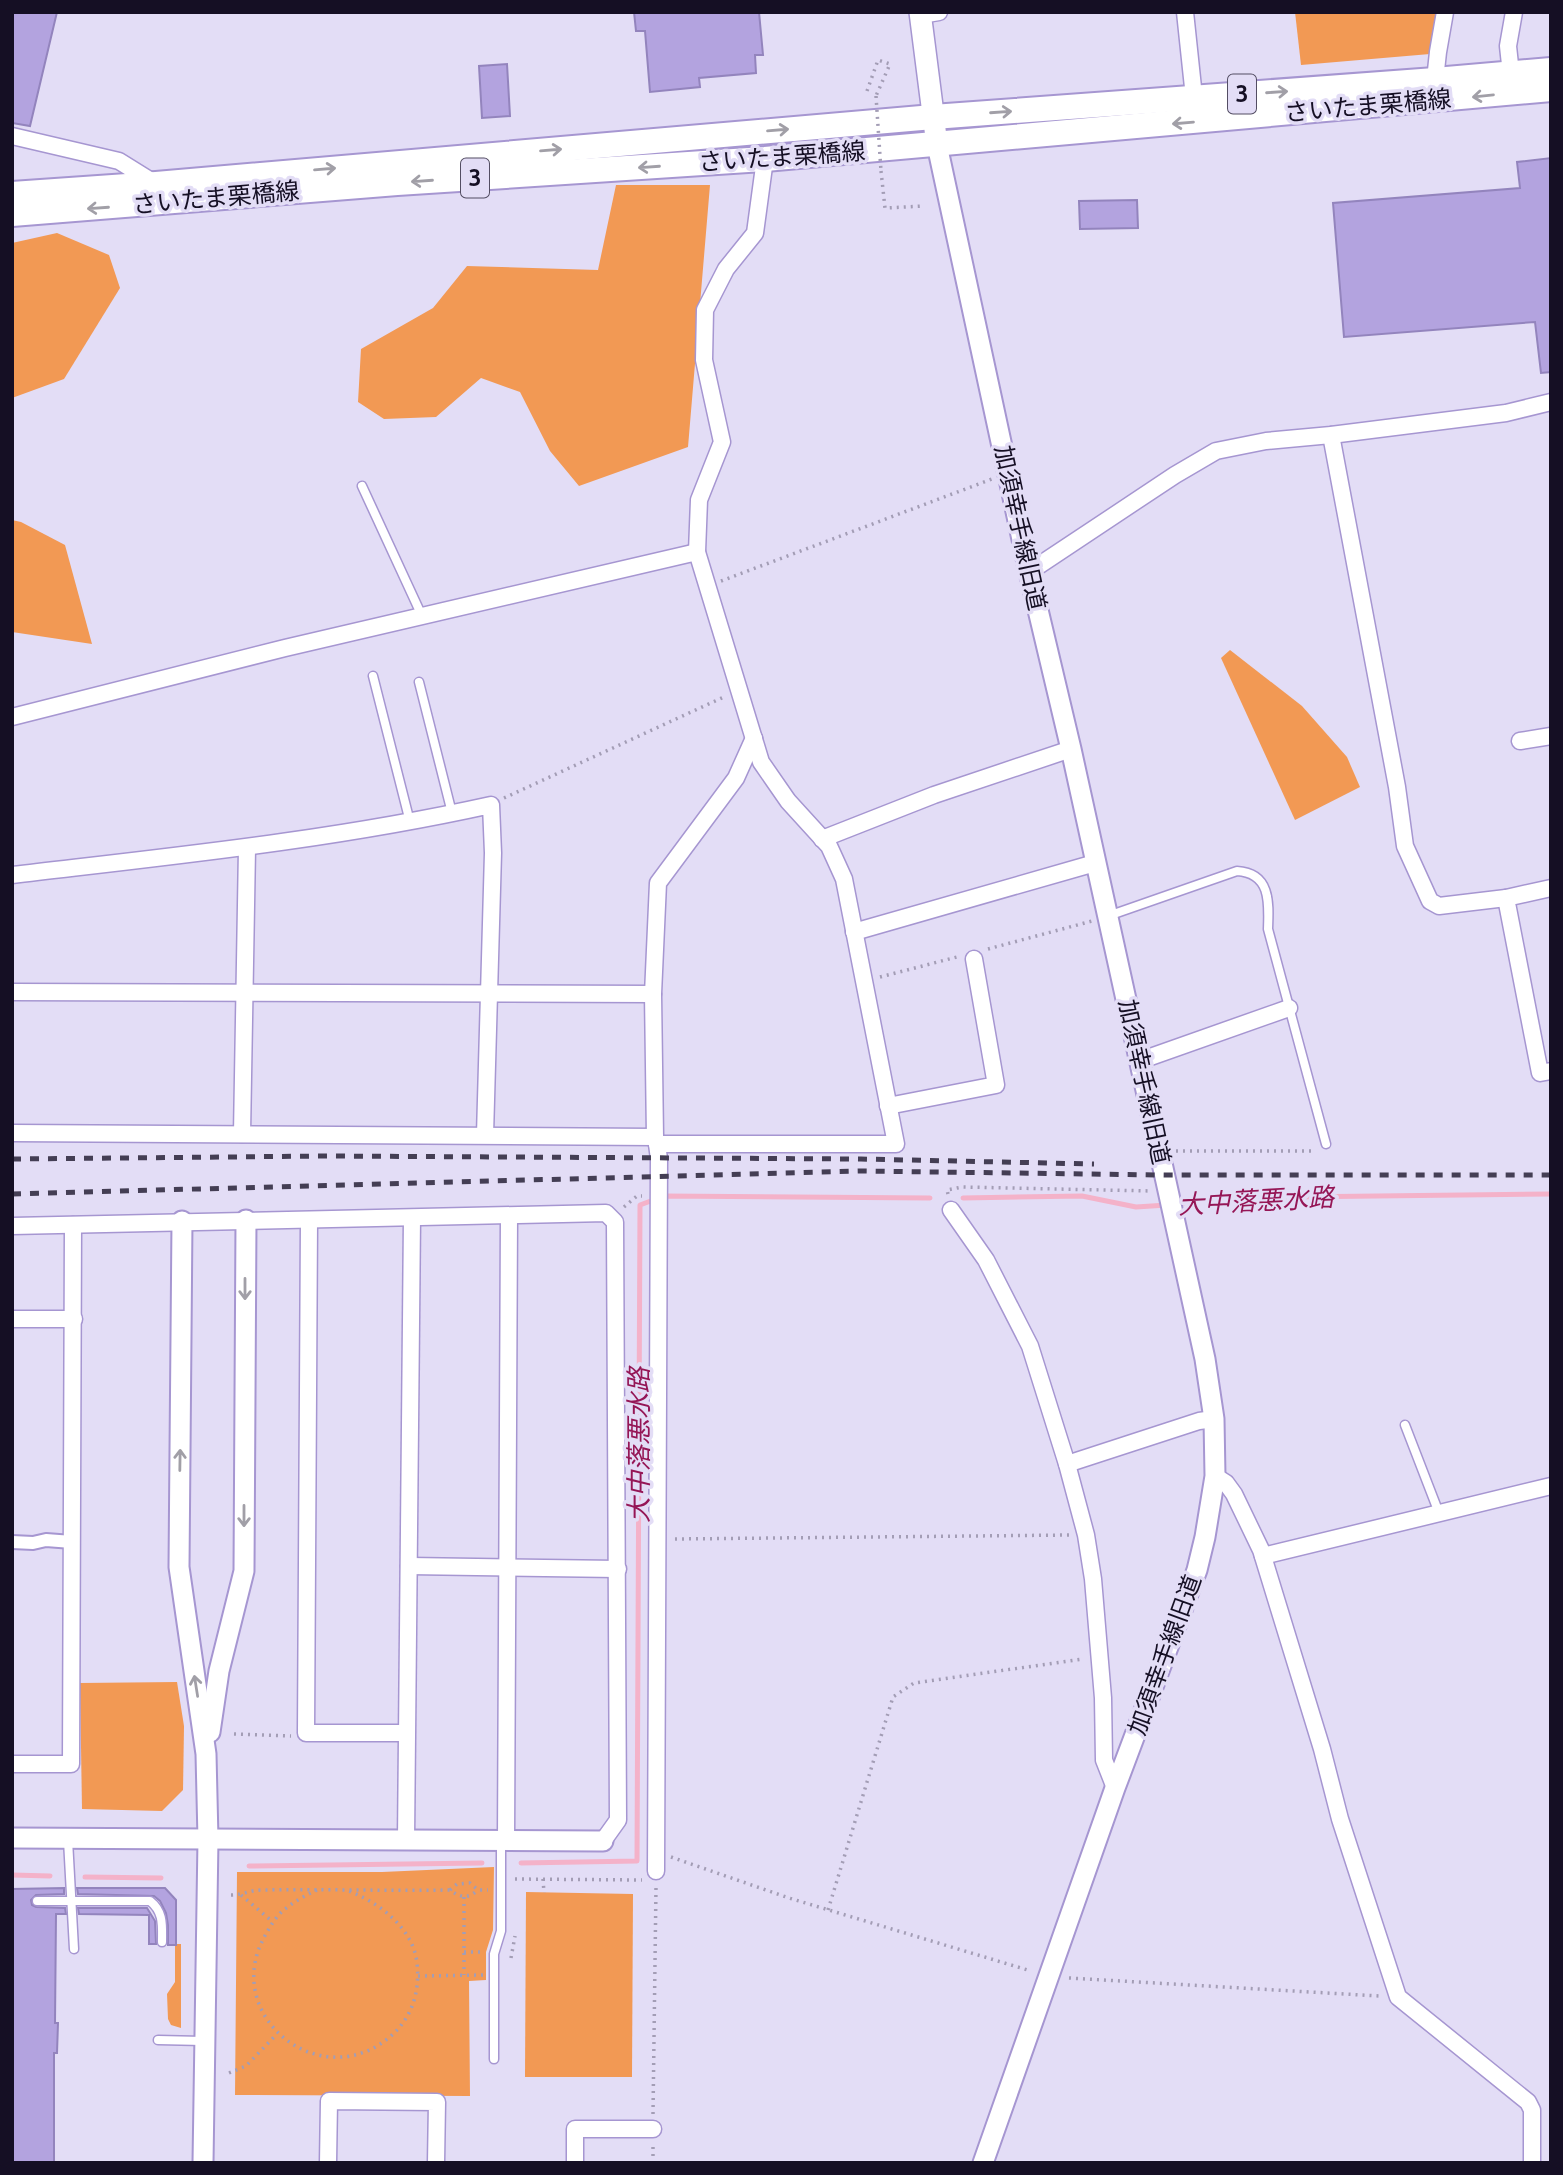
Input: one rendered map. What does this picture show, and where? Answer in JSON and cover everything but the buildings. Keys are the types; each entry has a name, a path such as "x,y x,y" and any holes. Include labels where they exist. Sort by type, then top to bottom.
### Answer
{"main road":[{"path":"927,13 937,145"},
{"name":"さいたま栗橋線","path":"12,194 933,117 1551,70"},
{"name":"さいたま栗橋線","path":"12,214 410,182 765,159 1551,89"}],"street":[{"path":"1185,12 1194,97"},
{"path":"1435,80 1445,12"},
{"path":"1511,74 1508,46 1514,12"},
{"path":"12,135 119,161 156,184"},
{"name":"加須幸手線旧道","path":"937,145 1029,572 1071,749 1205,1359 1214,1419 1215,1476 1205,1537 1196,1570 1115,1788 983,2163"},
{"path":"12,1133 485,1135 656,1141 896,1143 844,879 829,846 788,801 761,762 697,552 699,500 722,442 704,360 705,310 726,269 755,233 765,159"},
{"path":"1029,572 1175,475 1216,451 1266,441 1506,413 1551,402"},
{"path":"1331,435 1395,773 1405,846 1430,901 1439,906 1506,898 1551,888"},
{"path":"12,717 272,651 697,552"},
{"path":"1520,741 1551,736"},
{"path":"656,1875 658,1196 653,994 658,883 736,778 754,738"},
{"path":"822,839 934,795 1071,749"},
{"path":"12,875 247,848 410,822 491,804 485,1135"},
{"path":"242,1134 247,848"},
{"path":"854,932 1095,863"},
{"path":"1506,898 1540,1073 1551,1071"},
{"path":"888,1106 996,1085 974,959"},
{"path":"12,992 653,994"},
{"path":"1139,1061 1289,1008"},
{"path":"951,1209 986,1260 1030,1346 1067,1464 1086,1535 1093,1579 1103,1698 1104,1760 1115,1788"},
{"path":"12,1226 606,1213 615,1222 618,1569 618,1820 603,1841 12,1838"},
{"path":"503,1841 508,1567 509,1216"},
{"path":"406,1840 412,1218"},
{"path":"206,1754 219,1671 244,1571 246,1220"},
{"path":"309,1221 306,1733 405,1733"},
{"path":"182,1222 178,1567 206,1754 208,1839 203,2163"},
{"path":"12,1764 71,1764 73,1225"},
{"path":"12,1320 74,1319"},
{"path":"1067,1464 1199,1421 1214,1419"},
{"path":"1215,1476 1226,1483 1234,1494 1263,1556 1328,1770 1340,1819 1398,1997 1528,2102 1532,2110 1532,2163"},
{"path":"1263,1556 1551,1486"},
{"path":"12,1542 72,1542"},
{"path":"409,1566 618,1569"},
{"path":"328,2163 329,2101 437,2102 436,2163"},
{"path":"575,2163 575,2129 653,2129"}],"lane":[{"path":"362,486 422,616"},
{"path":"373,676 410,822"},
{"path":"419,682 452,813"},
{"path":"1108,916 1237,871 1256,875 1264,884 1269,911 1268,929 1326,1144"},
{"path":"1405,1425 1439,1513"},
{"path":"68,1838 74,1949"},
{"path":"494,2059 494,1954 501,1931 503,1841"},
{"path":"37,1901 150,1901 158,1907 162,1919 162,1942"},
{"path":"158,2040 203,2041"}],"path":[{"path":"867,91 878,60 890,64 876,96 885,208 923,206"},
{"path":"708,586 1008,474"},
{"path":"491,804 741,690"},
{"path":"1172,1151 1325,1150 1326,1144"},
{"path":"951,1209 947,1190 962,1187 1168,1193"},
{"path":"624,1207 636,1196 658,1196"},
{"path":"657,1539 1086,1535"},
{"path":"828,1910 894,1697 914,1683 1099,1657"},
{"path":"234,1734 295,1736 306,1733"},
{"path":"656,1851 755,1887 1049,1976 1398,1997"},
{"path":"515,1880 656,1875 653,2163"},
{"path":"450,1891 457,1884 470,1884 478,1890 488,1890 488,1878"},
{"path":"543,1879 544,1893"},
{"path":"231,1895 241,1895 248,1890 346,1890 450,1891 459,1897 470,1897 478,1890"},
{"path":"317,1890 284,1910 273,1922 261,1943 254,1973 255,1992 260,2008 277,2034 307,2052 325,2057 362,2053 399,2029 413,2003 418,1976 416,1956 398,1925 375,1903 346,1890"},
{"path":"241,1895 273,1922"},
{"path":"464,1897 464,1975"},
{"path":"464,1952 482,1952"},
{"path":"418,1976 494,1975"},
{"path":"229,2073 246,2066 277,2034"}],"shaded area":[{"path":"1295,12 1438,12 1430,54 1301,65"},
{"path":"616,185 710,185 688,447 579,486 550,451 520,392 481,378 436,417 384,419 358,402 361,349 433,308 467,266 598,270"},
{"path":"57,233 109,255 120,288 64,379 12,398 12,243"},
{"path":"12,520 65,545 92,644 12,632"},
{"path":"1230,650 1302,706 1347,757 1360,787 1295,820 1221,658"},
{"path":"177,1682 184,1726 183,1790 162,1811 82,1809 80,1683"},
{"path":"494,1867 493,1930 486,1952 486,1980 469,1981 470,2096 235,2095 237,1872 382,1872"},
{"path":"526,1892 633,1894 632,2077 525,2077"},
{"path":"175,1944 181,1944 181,2028 171,2025 168,2019 167,1994 175,1982"}],"waterway":[{"name":"大中落悪水路","path":"1176,1204 1215,1198 1551,1194"},
{"name":"大中落悪水路","path":"521,1863 637,1861 640,1205 664,1196 930,1198"},
{"name":"大中落悪水路","path":"963,1198 1082,1196 1136,1207 1167,1205"},
{"name":"大中落悪水路","path":"249,1866 482,1863"},
{"name":"大中落悪水路","path":"12,1875 50,1876"},
{"name":"大中落悪水路","path":"85,1877 161,1878"}],"railway":[{"path":"12,1159 330,1156 861,1159 1094,1164"},
{"path":"12,1194 861,1171 1164,1175 1551,1175"}]}
